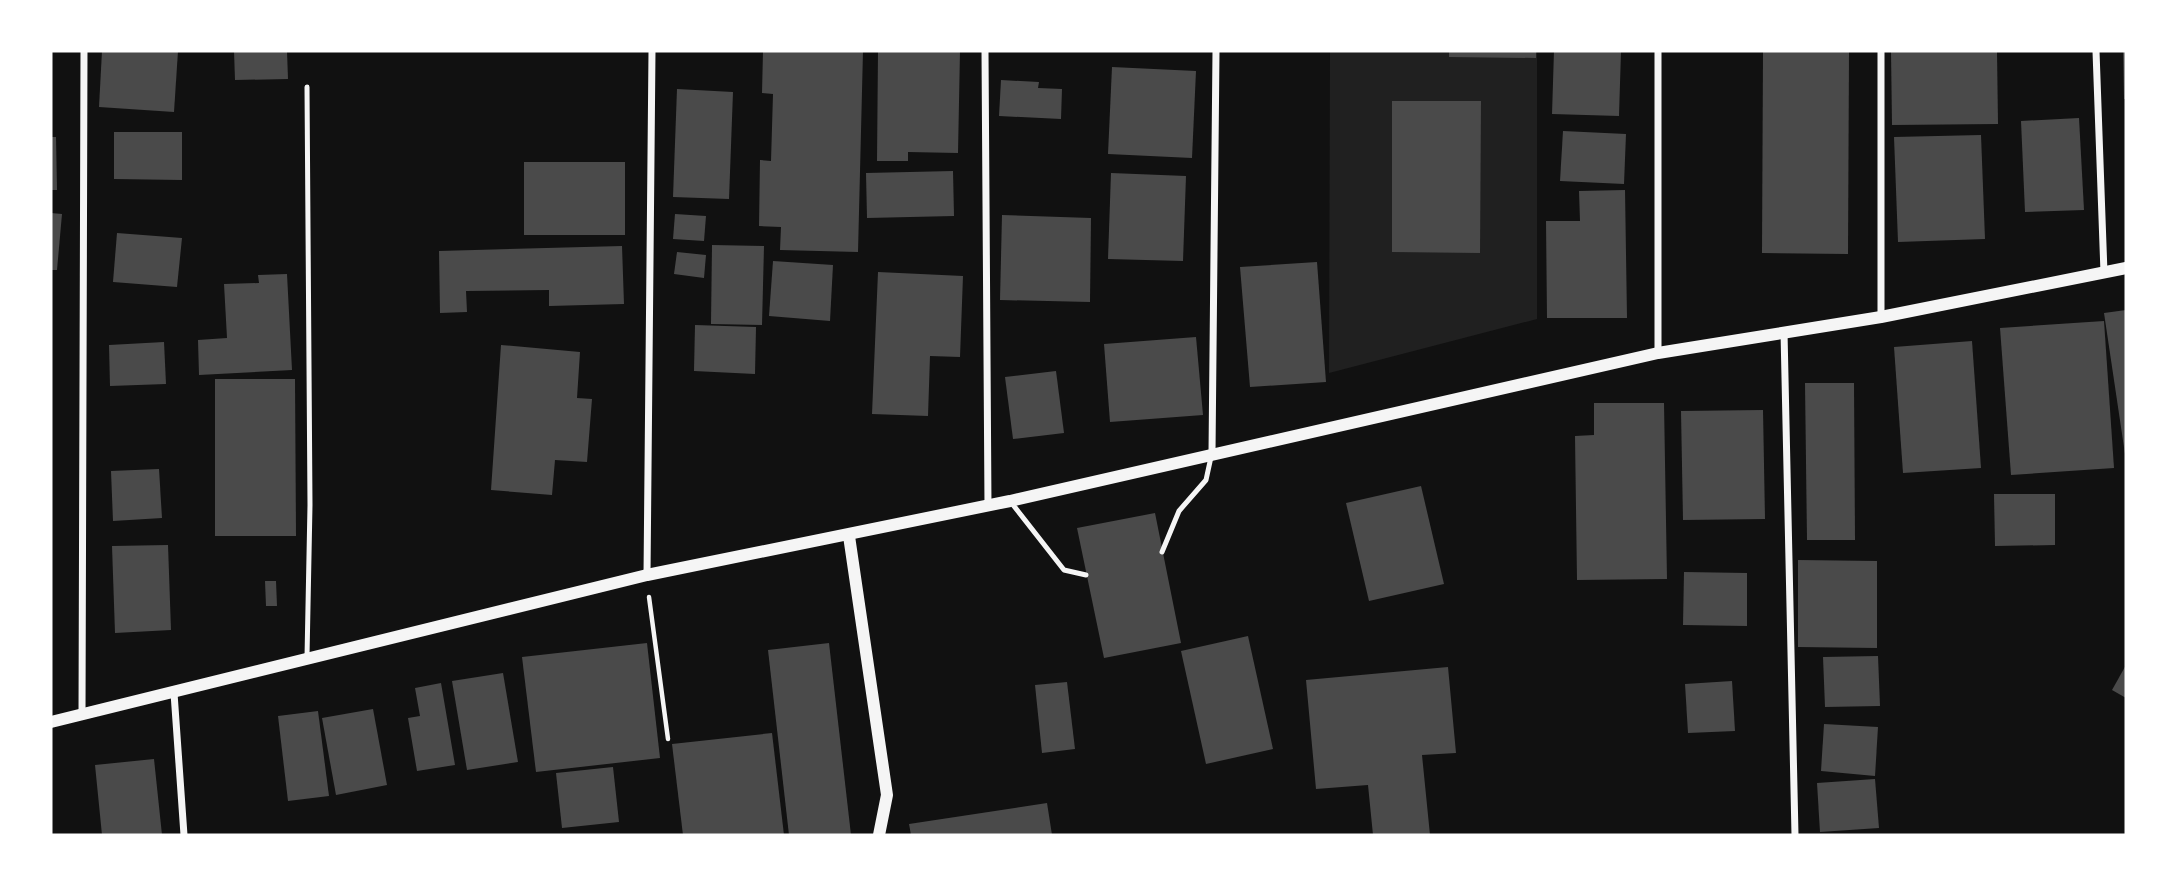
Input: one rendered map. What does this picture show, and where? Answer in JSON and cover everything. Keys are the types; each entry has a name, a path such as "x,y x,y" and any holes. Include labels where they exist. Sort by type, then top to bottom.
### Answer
{"street":[{"path":"82,715 84,51"},
{"path":"647,575 652,51"},
{"path":"985,51 988,506"},
{"path":"1212,453 1216,51"},
{"path":"1658,51 1658,353"},
{"path":"1881,51 1881,317"},
{"path":"2096,51 2104,273"},
{"path":"51,722 174,694 647,575 988,506 1658,353 1881,317 2126,268"},
{"path":"1784,331 1795,835"},
{"path":"849,536 887,796 879,835"},
{"path":"174,694 184,835"}],"lane":[{"path":"307,87 310,505 307,660"},
{"path":"1163,552 1180,511 1206,480 1212,453"},
{"path":"1010,501 1064,570 1087,575"}],"path":[{"path":"647,575 668,738"}],"shaded area":[{"path":"1330,51 1537,51 1537,319 1329,373","holes":["1392,101 1480,102 1480,252 1392,251"]}],"building":[{"path":"102,51 178,51 174,112 99,107"},
{"path":"234,51 287,51 288,79 235,80"},
{"path":"763,51 863,51 858,252 780,250 781,227 759,226 760,160 771,161 773,94 762,93"},
{"path":"878,51 960,51 958,153 908,152 908,161 877,161"},
{"path":"1449,51 1536,51 1536,58 1449,57"},
{"path":"1554,51 1621,51 1619,116 1552,114"},
{"path":"1763,51 1849,51 1848,254 1762,253"},
{"path":"1891,51 1997,51 1998,124 1892,125"},
{"path":"2123,51 2126,51 2126,99 2124,99"},
{"path":"1112,67 1196,71 1192,158 1108,154"},
{"path":"1001,80 1039,82 1038,88 1062,89 1061,119 999,116"},
{"path":"677,89 733,92 729,199 673,197"},
{"path":"1392,101 1481,101 1480,253 1392,252"},
{"path":"2079,118 2084,210 2025,212 2021,121"},
{"path":"1563,131 1626,134 1624,184 1560,181"},
{"path":"114,132 182,132 182,180 114,179"},
{"path":"1981,135 1985,239 1898,242 1894,137"},
{"path":"51,137 56,137 57,190 51,190"},
{"path":"524,162 625,162 625,235 524,235"},
{"path":"953,171 954,216 867,218 866,173"},
{"path":"1111,173 1186,176 1183,261 1108,259"},
{"path":"1625,190 1627,318 1547,318 1546,221 1580,221 1579,191"},
{"path":"51,213 62,214 57,270 51,270"},
{"path":"675,214 706,216 704,241 673,239"},
{"path":"1002,215 1091,218 1090,302 1000,300"},
{"path":"117,233 182,238 177,287 113,282"},
{"path":"712,245 764,246 762,325 711,324"},
{"path":"622,246 624,304 549,306 549,290 466,291 467,312 440,313 439,251"},
{"path":"677,252 706,255 704,278 674,274"},
{"path":"773,261 833,265 830,321 769,316"},
{"path":"1317,262 1326,382 1250,387 1240,267"},
{"path":"878,272 963,276 960,357 930,356 928,416 872,414"},
{"path":"287,274 292,370 199,375 198,340 227,338 224,284 259,283 258,275"},
{"path":"2126,310 2126,454 2125,454 2104,313"},
{"path":"2104,321 2114,468 2011,475 2000,328"},
{"path":"695,325 756,327 755,374 694,371"},
{"path":"1196,337 1203,415 1110,422 1104,344"},
{"path":"1972,341 1981,468 1903,473 1894,347"},
{"path":"164,342 166,384 110,386 109,345"},
{"path":"501,345 580,352 577,398 592,399 587,462 555,460 552,495 491,490"},
{"path":"1056,371 1064,433 1013,439 1005,377"},
{"path":"215,379 295,379 296,536 215,536"},
{"path":"1805,383 1854,383 1855,540 1807,540"},
{"path":"1594,403 1664,403 1667,579 1577,580 1575,436 1594,435"},
{"path":"1763,410 1765,519 1683,520 1681,411"},
{"path":"159,469 162,518 113,521 111,471"},
{"path":"1421,486 1444,584 1369,601 1346,503"},
{"path":"1994,494 2055,494 2055,545 1995,546"},
{"path":"1155,513 1181,643 1104,658 1077,528"},
{"path":"168,545 171,630 115,633 112,546"},
{"path":"1798,560 1877,561 1877,648 1798,647"},
{"path":"1684,572 1747,573 1747,626 1683,625"},
{"path":"265,581 276,581 277,606 266,606"},
{"path":"1248,636 1273,749 1206,764 1181,651"},
{"path":"647,643 660,758 536,772 522,657"},
{"path":"829,643 851,835 789,835 768,650"},
{"path":"1878,656 1880,706 1825,707 1823,657"},
{"path":"2126,665 2126,698 2112,690"},
{"path":"1448,667 1456,753 1422,755 1430,835 1373,835 1368,785 1316,789 1306,680"},
{"path":"503,673 518,762 467,770 452,681"},
{"path":"1732,681 1735,731 1688,733 1685,684"},
{"path":"1067,682 1075,749 1042,753 1035,685"},
{"path":"441,683 455,765 417,771 408,718 420,716 415,688"},
{"path":"373,709 387,785 336,795 322,718"},
{"path":"318,711 329,796 288,801 278,716"},
{"path":"1824,724 1878,727 1875,776 1821,771"},
{"path":"772,733 784,835 683,835 672,744"},
{"path":"154,759 162,835 102,835 95,765"},
{"path":"613,767 619,822 562,828 556,773"},
{"path":"1875,779 1879,828 1820,832 1817,783"},
{"path":"1047,803 1052,835 911,835 909,824"}]}
